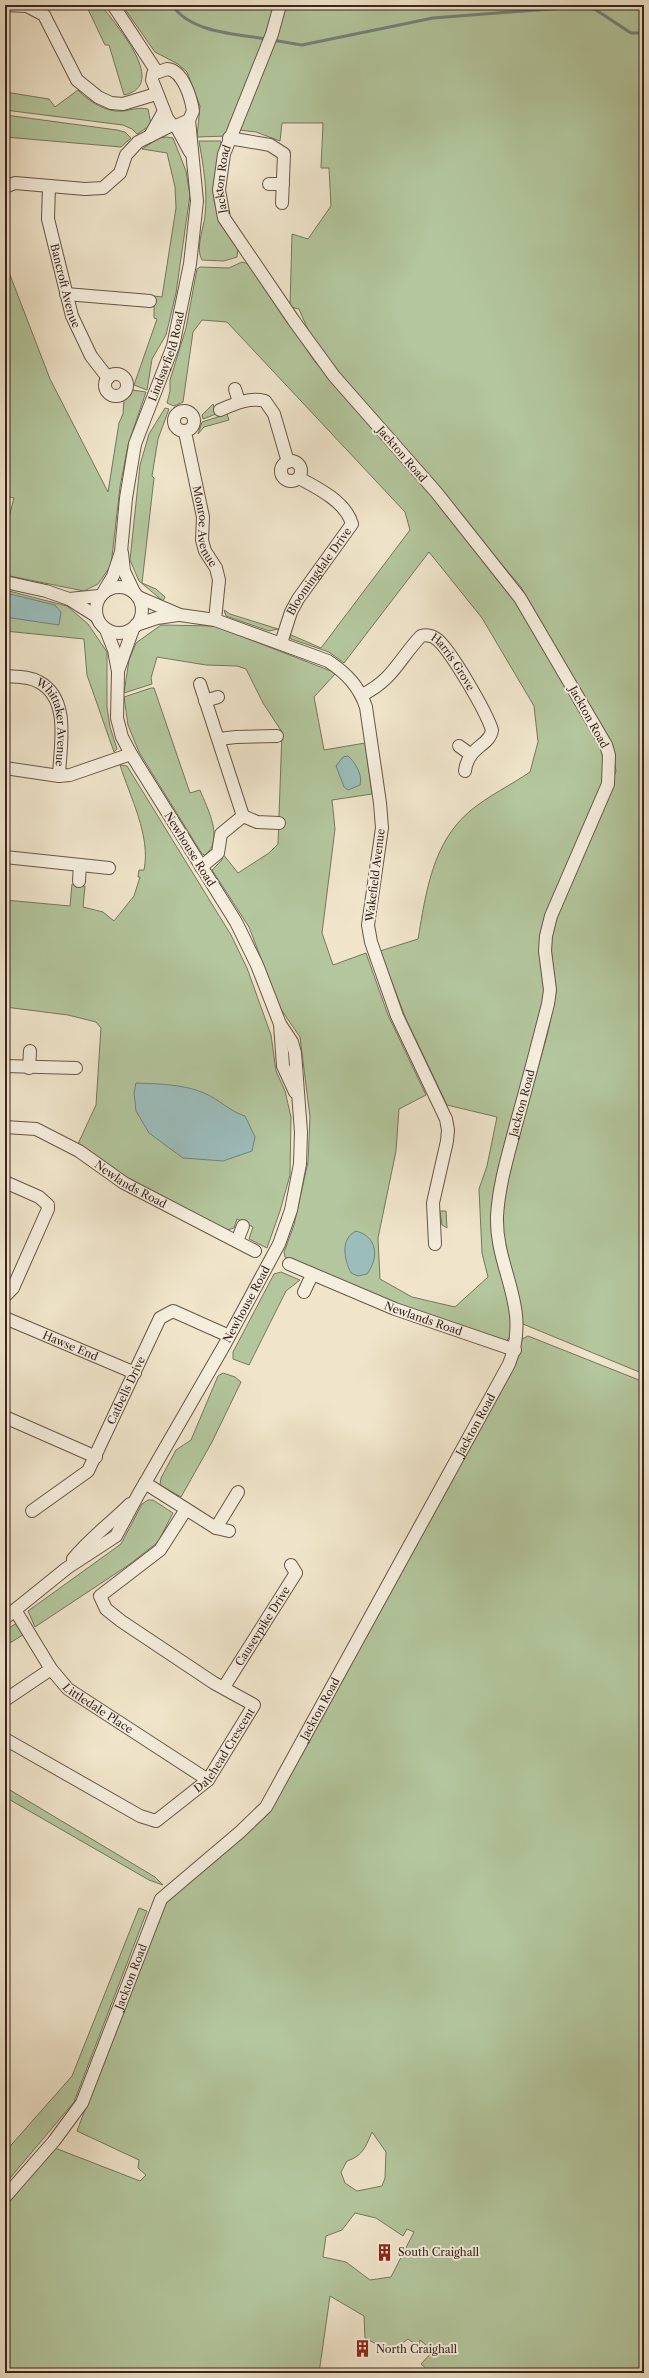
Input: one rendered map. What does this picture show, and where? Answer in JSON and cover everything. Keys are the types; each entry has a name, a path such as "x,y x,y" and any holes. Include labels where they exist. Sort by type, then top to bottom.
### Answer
{"street":[{"path":"5,5 27,6 44,15 77,80 98,97 111,103 123,104 156,94"},
{"path":"113,5 157,72"},
{"name":"Jackton Road","path":"5,2197 54,2141 82,2103 161,1899 240,1832 266,1807 307,1734 351,1647 503,1377 515,1350 518,1328 512,1289 500,1239 497,1217 501,1183 548,1004 550,990 545,951 551,916 608,784 609,755 600,734 520,598 436,492 334,376 229,227 222,210 219,190 224,154 229,138 272,34 280,5"},
{"name":"Lindsayfield Road","path":"102,594 113,576 121,552 126,498 135,444 173,346 190,264 197,201 190,120 193,111 192,105 180,76 172,70 157,72 152,77 156,94 164,111 174,125 193,159"},
{"path":"150,136 164,111"},
{"path":"5,187 15,183 103,188 120,172 126,155 138,142 174,125 190,120"},
{"path":"229,138 270,145 281,151 284,159 282,203"},
{"path":"269,184 283,184"},
{"name":"Bancroft Avenue","path":"49,186 48,219 57,250 72,316 91,356 108,378"},
{"path":"66,294 150,301"},
{"path":"235,389 239,402"},
{"name":"Bloomingdale Drive","path":"220,410 239,402 258,400 269,406 274,414 288,462 294,462 300,465 302,472 300,478 328,495 350,518 352,524 298,600 291,612 281,643"},
{"name":"Monroe Avenue","path":"185,432 203,517 203,542 205,551 216,568 219,580 215,620"},
{"name":"Lindsayfield Road","path":"121,552 124,571 136,595"},
{"path":"5,582 46,591 69,599 96,616 106,630 116,634 127,633 134,627 142,613 136,595 122,587 110,588 102,594 95,606 96,616"},
{"path":"69,599 102,594"},
{"name":"Wakefield Avenue","path":"136,595 180,615"},
{"name":"Wakefield Avenue","path":"134,627 158,618 180,615 215,620 328,661 344,671 362,695 366,707 380,803 382,828 368,925 371,942 397,1016 446,1119 448,1130 434,1196 434,1244"},
{"name":"Newhouse Road","path":"118,672 134,627"},
{"name":"Newhouse Road","path":"5,1618 67,1568 116,1536 272,1258 292,1210 300,1164 301,1132 294,1046 280,1024 257,965 236,922 131,754 122,737 117,718 118,672 114,650 106,630"},
{"name":"Harris Grove","path":"362,695 377,687 387,679 421,636 431,636 450,654 490,725 491,733 488,739 470,754"},
{"name":"Whittaker Avenue","path":"5,676 29,678 38,681 52,693 57,702 61,720 59,776"},
{"path":"200,684 244,816 257,822 279,823"},
{"path":"205,701 218,697"},
{"path":"219,739 277,736"},
{"path":"459,746 470,754 465,771"},
{"path":"5,768 59,776 70,775 131,754"},
{"path":"201,867 218,853 221,834 244,816"},
{"path":"5,857 109,868"},
{"path":"79,881 80,865"},
{"path":"29,1068 30,1051"},
{"path":"5,1066 29,1068 76,1068"},
{"name":"Newlands Road","path":"5,1127 36,1129 79,1151 124,1183 255,1251"},
{"path":"5,1182 39,1197 48,1205 48,1209 13,1288 5,1296"},
{"path":"237,1241 243,1226"},
{"name":"Newlands Road","path":"289,1264 395,1309 515,1350"},
{"path":"304,1292 312,1275"},
{"name":"Catbells Drive","path":"32,1511 88,1471 160,1318 168,1312 173,1311 229,1336"},
{"name":"Hawse End","path":"5,1318 135,1373"},
{"path":"5,1417 96,1456"},
{"path":"145,1483 185,1511 216,1528 229,1531"},
{"path":"216,1528 238,1492"},
{"name":"Dalehead Crescent","path":"5,1739 140,1816 156,1821 208,1780 254,1705 224,1686 214,1683 121,1621 106,1609 100,1596 160,1550 185,1511"},
{"name":"Causeypike Drive","path":"224,1686 296,1572 291,1565"},
{"name":"Littledale Place","path":"15,1610 51,1669 68,1689 208,1780"},
{"path":"5,1700 51,1669"}],"green space":[{"path":"86,5 101,5 127,39 141,67 142,79 137,89 124,95 109,45 105,45"},
{"path":"122,5 276,5 228,136 197,137 200,106 187,72 178,64 155,52"},
{"path":"284,5 644,5 644,1374 523,1324 502,1228 506,1182 548,1032 556,992 551,949 552,934 556,917 604,805 616,771 612,745 521,587 315,346 299,309 290,307 292,234 308,239 331,206 329,168 321,168 323,123 282,123 280,141 256,132 239,130"},
{"path":"78,90 92,102 111,110 123,111 139,108 148,109 151,125 137,134 132,129 123,125 5,110 5,92 49,99 55,107"},
{"path":"5,115 117,130 125,132 131,138 121,147 5,137"},
{"path":"159,138 173,138 186,171 190,195 176,293 166,335 152,359 147,390 134,385 157,319 154,318 154,296 162,297 176,208 175,187 167,153 142,149"},
{"path":"199,141 221,141 214,201 219,217 238,247 237,257 224,261 202,260 200,255 199,250 205,215 206,196 205,178"},
{"path":"5,262 50,379 108,492 119,423 123,414 124,400 132,390 146,392 128,445 120,487 111,565 98,584 84,591 5,575 5,532 14,498 5,496"},
{"path":"242,262 249,264 315,362 427,485 524,610 597,739 604,755 605,783 542,927 541,951 546,997 501,1163 505,1280 513,1334 505,1342 433,1319 285,1257 284,1252 294,1225 308,1162 310,1117 300,1037 280,1008 249,927 212,870 222,860 223,854 238,873 269,853 278,844 282,732 263,703 246,669 237,666 206,665 157,657 151,678 152,684 124,693 129,660 136,643 161,625 215,626 336,673 314,697 324,750 365,743 372,794 332,800 335,829 322,933 333,965 366,953 388,1015 426,1095 399,1109 396,1151 378,1238 380,1279 412,1297 455,1307 488,1277 482,1253 479,1189 487,1166 497,1117 447,1105 406,1019 380,951 418,939 424,904 433,870 439,853 457,824 470,811 492,795 530,772 538,742 534,706 482,618 429,552 344,663 329,652 291,639 289,634 321,648 410,530 405,512 227,322 202,320 193,332 183,402 174,406 167,403 170,391 170,380 186,328 197,269 200,267 229,268"},
{"path":"213,404 216,414 203,419 202,415"},
{"path":"165,408 169,409 158,439 152,476 154,478 142,583 156,589 165,597 163,601 139,581 130,560 140,465 149,434"},
{"path":"227,414 229,420 204,427 198,434 202,422"},
{"path":"5,590 67,606 88,624 107,652 107,707 110,727 117,749 114,752 87,675 84,639 5,631"},
{"path":"224,610 230,614 278,629 269,631 226,616"},
{"path":"154,688 190,793 200,790 213,824 214,841 211,849 205,855 202,854 139,752 128,725 124,697"},
{"path":"120,765 127,766 231,935 247,968 271,1035 276,1071 285,1091 291,1117 290,1175 280,1211 267,1248 249,1239 253,1227 237,1219 234,1228 227,1230 135,1186 77,1146 96,1105 101,1028 96,1022 68,1015 5,1007 5,900 70,906 72,884 85,886 83,907 103,912 114,921 134,896 140,877 138,877 139,870 144,870 145,844 138,817"},
{"path":"440,1211 446,1211 447,1228 442,1225"},
{"path":"281,1272 300,1280 286,1291 249,1365 233,1359 233,1352 274,1274"},
{"path":"528,1336 644,1382 644,2373 431,2373 421,2364 433,2351 420,2340 419,2347 408,2339 391,2352 365,2338 364,2316 330,2296 319,2373 5,2373 5,2206 55,2148 140,2181 146,2175 138,2168 139,2160 77,2131 164,1901 257,1824 516,1359 522,1339","holes":["372,2132 386,2152 385,2178 382,2186 357,2191 345,2183 341,2172 347,2161 357,2156 363,2150","355,2213 376,2218 403,2236 407,2229 414,2232 391,2277 370,2280 346,2262 323,2257 326,2236 342,2230"]},
{"path":"223,1373 235,1377 241,1382 212,1442 181,1497 160,1485 161,1478 176,1450 191,1440 218,1376"},
{"path":"148,1500 153,1500 173,1513 158,1542 130,1564 35,1627 28,1611 121,1544 142,1504"},
{"path":"19,1622 26,1633 5,1646 5,1630"},
{"path":"5,1787 155,1877 163,1885 149,1880 5,1797"},
{"path":"139,1908 147,1911 74,2102 5,2184 5,2152 72,2076"}],"water":[{"path":"10,594 55,605 61,612 59,625 5,617 5,595"},
{"path":"348,756 358,769 361,781 360,785 348,790 344,787 336,766 343,757"},
{"path":"136,1083 170,1085 196,1090 245,1116 255,1137 252,1151 223,1161 183,1158 149,1133 136,1111 134,1093"},
{"path":"356,1231 369,1238 375,1255 371,1268 367,1274 358,1276 351,1273 345,1256 347,1239"}],"waterway":[{"path":"172,5 180,14 202,27 215,31 267,39"},
{"path":"272,40 302,45 433,18 590,6 631,33 644,33"}],"place":[{"name":"South Craighall","path":"385,2252"},
{"name":"North Craighall","path":"363,2349"}]}
